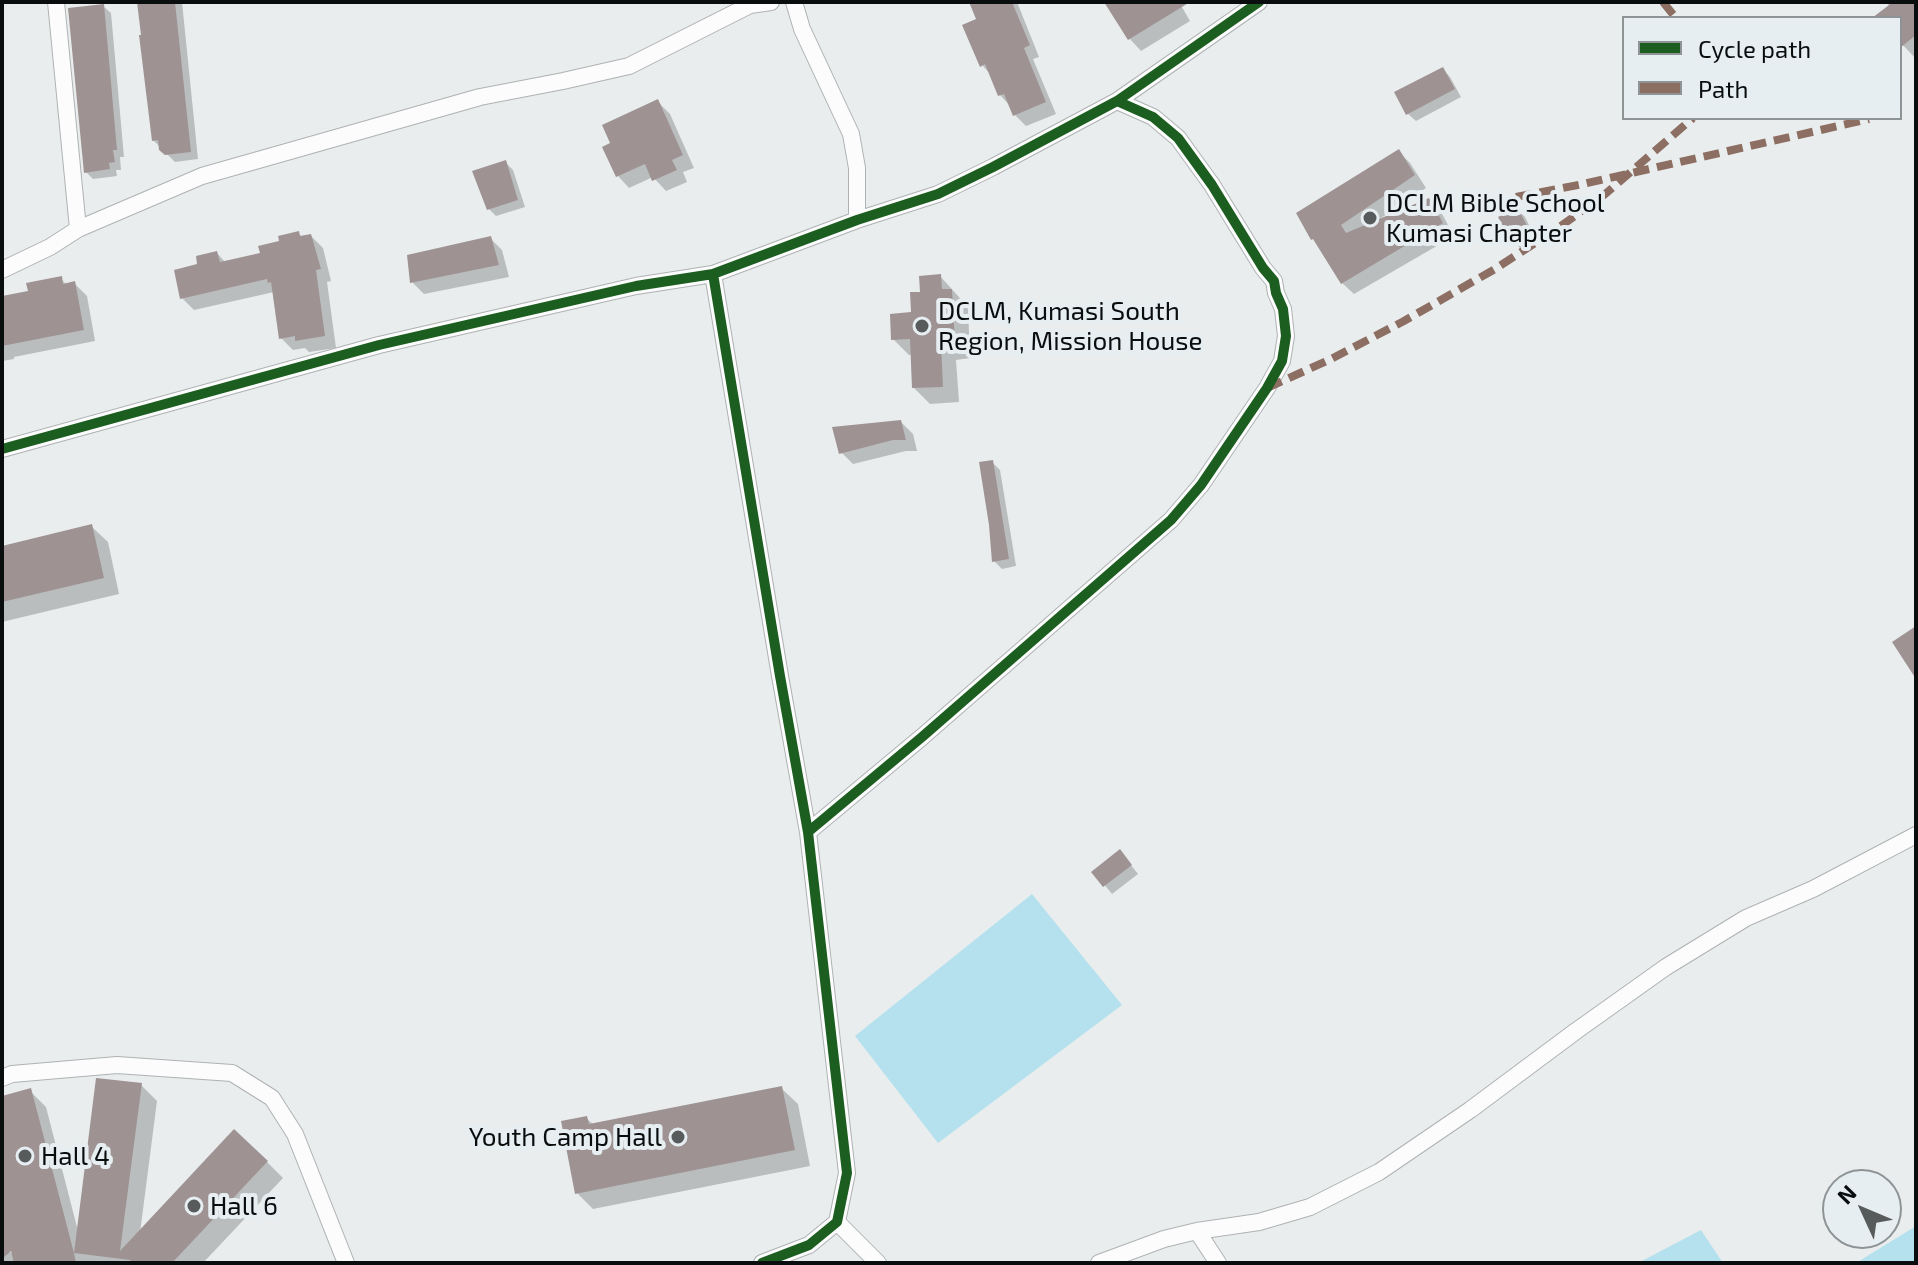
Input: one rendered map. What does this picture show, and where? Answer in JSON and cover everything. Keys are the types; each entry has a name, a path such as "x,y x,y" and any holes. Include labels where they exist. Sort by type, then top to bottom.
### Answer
{"street":[{"path":"56,2 78,229"},
{"path":"2,270 50,247 78,229 202,176 480,97 629,66 750,5 771,2"},
{"path":"794,2 802,29 851,134 857,168 857,220"},
{"path":"2,449 379,345 636,286 713,274 857,220 938,194 1117,101 1259,2"},
{"path":"808,832 1171,520 1201,485 1282,361 1286,336 1283,309 1274,281 1178,138 1153,117 1117,101"},
{"path":"713,274 808,832 847,1173 837,1222 809,1245 762,1263"},
{"path":"1099,1263 1164,1239 1259,1222 1310,1207 1379,1172 1470,1110 1666,967 1746,918 1813,889 1916,835"},
{"path":"2,1078 12,1074 117,1065 232,1073 272,1098 295,1134 346,1263"},
{"path":"837,1222 878,1263"},
{"path":"1197,1231 1218,1263"}],"shaded area":[{"path":"1032,894 1122,1005 938,1143 855,1036"},
{"path":"1916,1226 1916,1263 1856,1263 1879,1249 1902,1249 1902,1235"},
{"path":"1701,1230 1723,1263 1638,1263"}],"building":[{"path":"137,2 175,2 191,152 165,155 159,150 158,140 152,141"},
{"path":"969,2 1012,2 1030,45 1024,48 1046,102 1013,116 1004,94 998,96 985,64 980,67 962,25 976,19"},
{"path":"1104,2 1190,2 1128,40"},
{"path":"1893,2 1916,2 1916,35 1902,46 1902,16 1875,16"},
{"path":"104,4 117,150 113,150 115,162 109,163 110,169 84,173 68,8"},
{"path":"1443,67 1455,89 1406,115 1394,92"},
{"path":"658,99 683,155 672,160 677,170 652,181 645,164 616,177 602,147 610,143 602,125"},
{"name":"DCLM Bible School Kumasi Chapter","path":"1399,149 1415,175 1341,225 1346,233 1429,198 1443,223 1341,284 1296,213"},
{"path":"506,160 518,200 487,210 472,171"},
{"path":"1517,207 1531,233 1512,244 1498,217"},
{"path":"299,231 300,236 311,234 321,269 316,270 325,336 295,341 295,336 279,339 271,282 268,283 267,279 180,299 174,270 197,264 196,256 217,251 220,262 260,253 258,246 279,241 278,236"},
{"path":"491,236 499,265 410,283 407,255"},
{"name":"DCLM, Kumasi South Region, Mission House","path":"941,274 942,289 952,289 955,343 941,344 943,387 912,388 910,339 891,340 890,314 911,312 910,292 920,292 919,276"},
{"path":"62,276 63,284 75,281 84,330 2,346 2,296 28,291 26,283"},
{"path":"901,420 906,440 893,440 839,454 832,427"},
{"path":"993,460 1009,559 992,562 979,462"},
{"path":"92,524 104,578 2,602 2,546"},
{"path":"1916,626 1916,679 1892,642"},
{"path":"1120,849 1132,865 1103,887 1091,872"},
{"path":"96,1078 142,1083 120,1251 234,1129 268,1161 172,1263 133,1263 130,1260 74,1253"},
{"name":"Youth Camp Hall","path":"782,1086 795,1150 575,1194 561,1121 587,1116 589,1124"},
{"name":"Hall 4","path":"31,1088 76,1263 14,1263 11,1251 2,1259 2,1096"}],"marked path":[{"path":"1663,2 1674,16"},
{"path":"1267,388 1404,321 1495,269 1604,195 1691,120"},
{"path":"1516,197 1865,120"}],"cycle path":[{"path":"2,449 379,345 636,286 713,274 857,220 938,194 1117,101 1259,2"},
{"path":"808,832 1171,520 1201,485 1282,361 1286,336 1283,309 1274,281 1178,138 1153,117 1117,101"},
{"path":"713,274 808,832 847,1173 837,1222 809,1245 762,1263"}],"place":[{"name":"DCLM Bible School Kumasi Chapter","path":"1370,218"},
{"name":"DCLM, Kumasi South Region, Mission House","path":"922,326"},
{"name":"Youth Camp Hall","path":"678,1137"},
{"name":"Hall 4","path":"25,1156"},
{"name":"Hall 6","path":"194,1206"}]}
